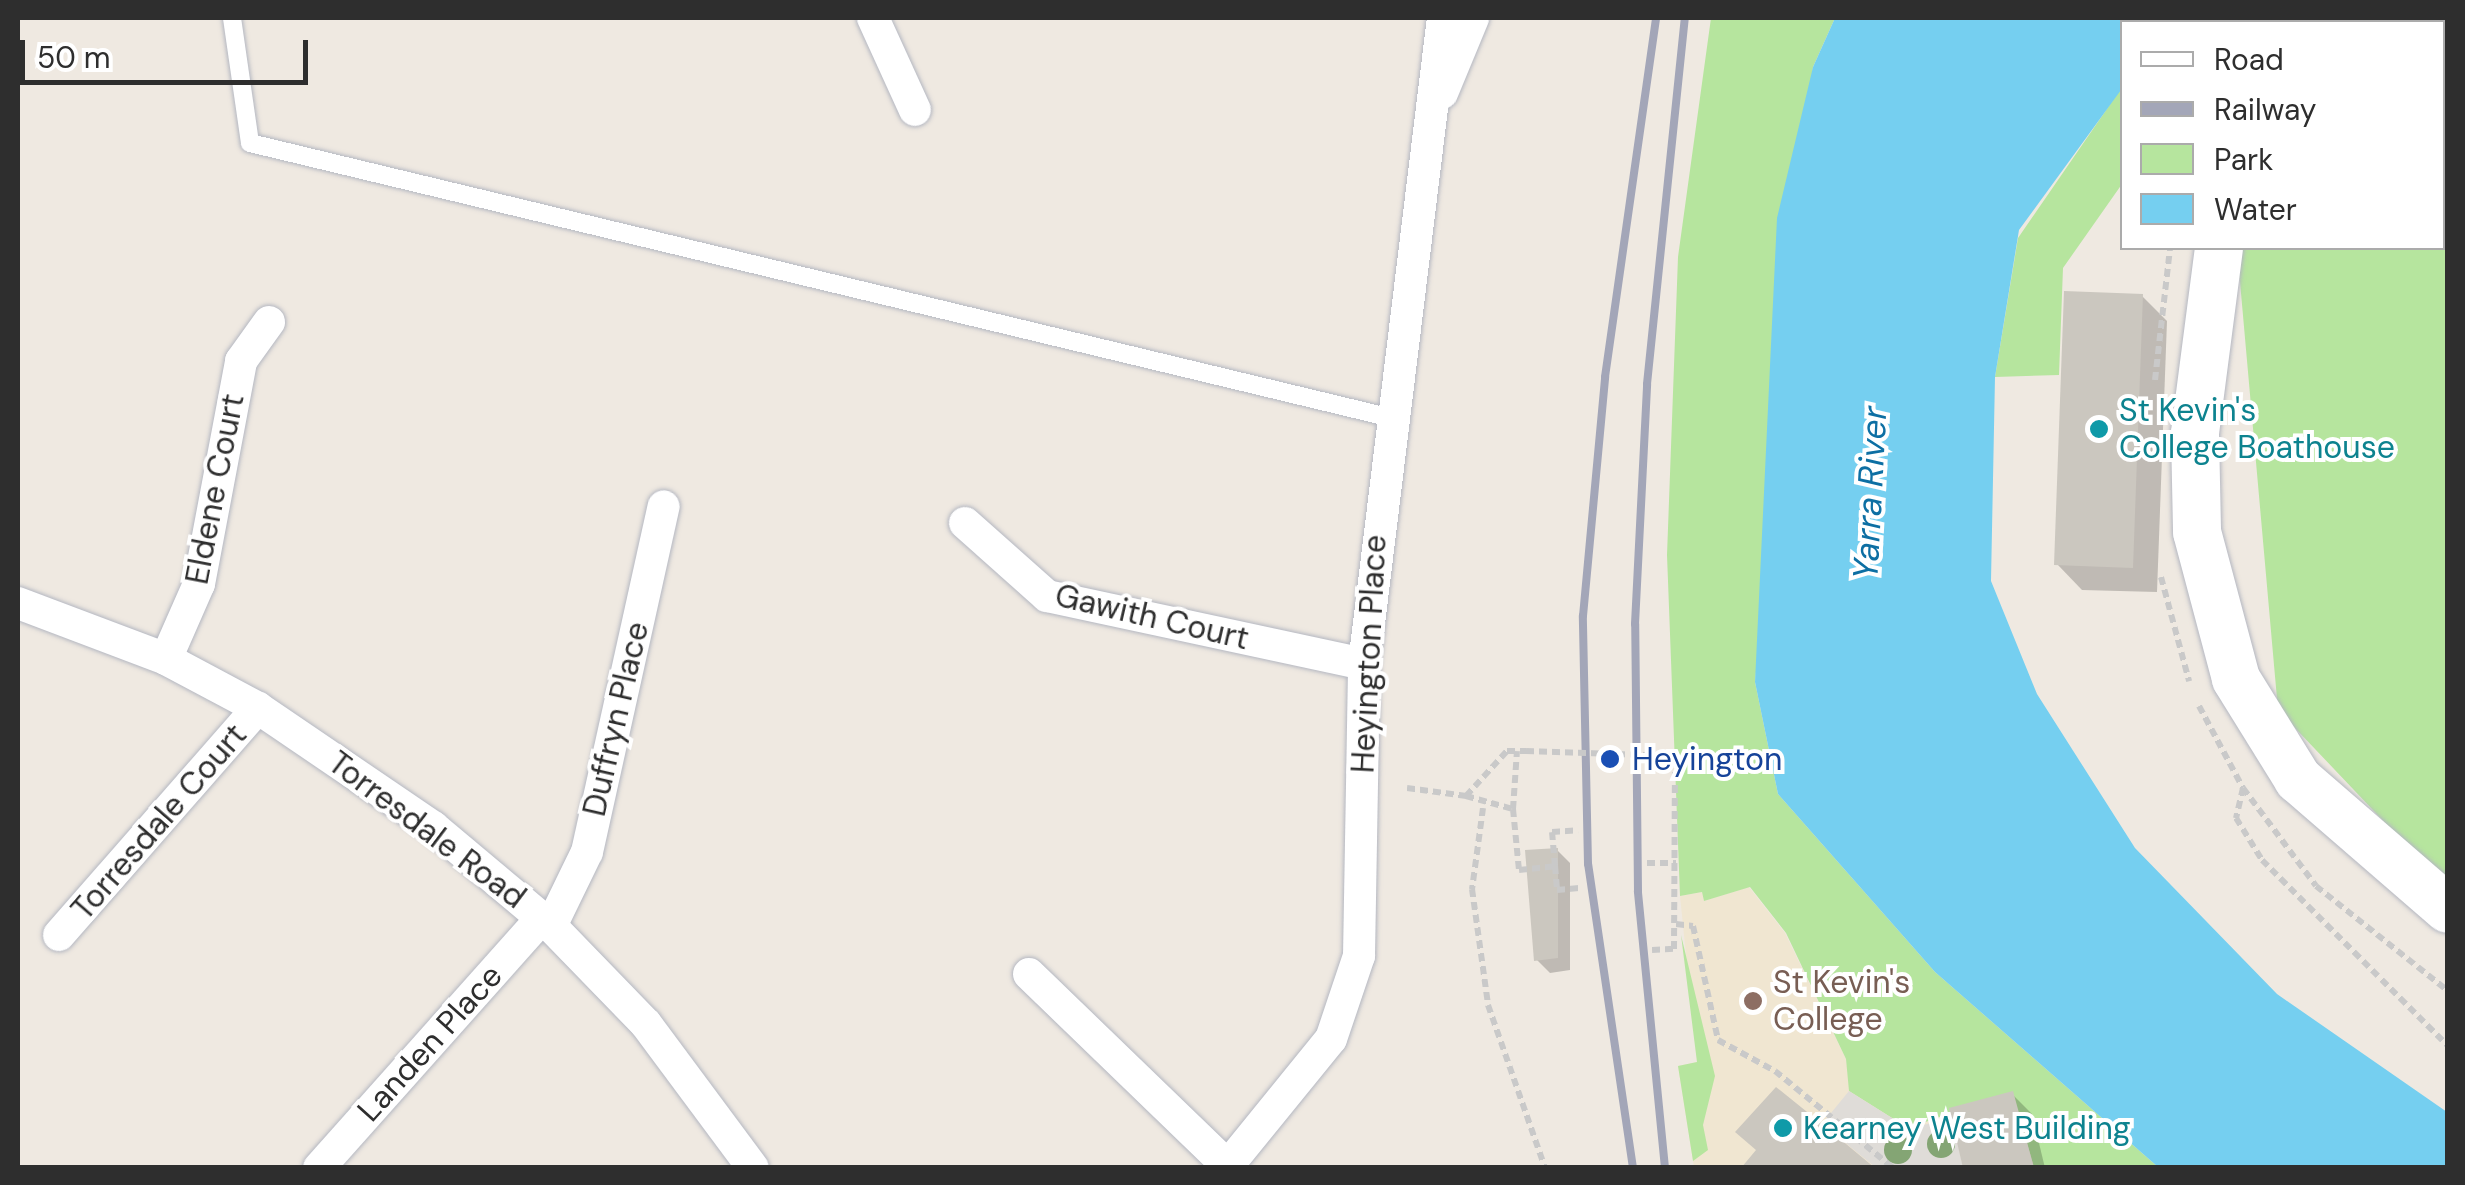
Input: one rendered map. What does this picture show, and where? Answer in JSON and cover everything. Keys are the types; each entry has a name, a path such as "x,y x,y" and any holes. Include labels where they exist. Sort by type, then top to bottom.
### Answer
{"street":[{"path":"873,18 915,110"},
{"name":"Heyington Place","path":"1227,1167 1310,1073 1349,998 1359,956 1364,664 1388,417 1438,102 1442,18"},
{"name":"Heyington Place","path":"1438,102 1473,18"},
{"path":"2219,250 2197,414 2197,532 2236,679 2298,779 2448,909"},
{"name":"Eldene Court","path":"166,659 199,584 241,361 269,322"},
{"name":"Duffryn Place","path":"546,922 587,852 664,506"},
{"name":"Gawith Court","path":"965,523 1048,596 1364,664"},
{"name":"Torresdale Road","path":"18,603 166,659 258,708 366,777 546,922 646,1024 753,1168"},
{"name":"Torresdale Court","path":"60,935 258,708"},
{"name":"Landen Place","path":"319,1168 546,922"},
{"path":"1030,974 1227,1167"}],"lane":[{"path":"232,18 250,143 1388,417"}],"path":[{"path":"1466,796 1521,751 1675,751 1674,949 1652,950"},
{"path":"1521,751 1514,809 1519,870 1555,866"},
{"path":"1406,788 1466,796 1483,808 1514,809"},
{"path":"2448,991 2356,926 2243,788 2236,818 2262,860 2448,1046"},
{"path":"1483,808 1472,889 1488,1005 1545,1168"},
{"path":"1578,830 1552,832 1557,890 1582,888"},
{"path":"1646,863 1676,862"},
{"path":"1676,924 1693,926 1718,1040 1775,1070 1893,1168"}],"shaded area":[{"name":"St Kevin's College","path":"1749,887 1785,933 1846,1059 1850,1091 1949,1108 2013,1091 2081,1167 1694,1167 1678,1066 1697,1062 1680,896 1702,892 1704,901"},
{"path":"1849,1091 1908,1128 1952,1119 1963,1167 1875,1167 1822,1124"}],"green space":[{"path":"1711,18 1835,18 1813,67 1755,682 1778,794 1935,972 2158,1167 2034,1167 2012,1092 1908,1128 1849,1091 1846,1059 1786,933 1750,887 1704,901 1702,892 1680,896 1667,555 1678,257"},
{"path":"2314,18 2447,18 2447,888 2278,710 2237,250 2445,250 2445,20"},
{"path":"2120,90 2120,187 2063,268 2059,375 1995,377 2018,238"},
{"path":"1681,935 1715,1076 1703,1125 1708,1150 1693,1161 1678,1066 1697,1062"}],"water":[{"name":"Yarra River","path":"1835,18 2149,18 2120,20 2120,91 2019,230 1995,377 1991,581 2037,694 2135,848 2277,994 2447,1112 2447,1167 2158,1167 1935,972 1778,794 1755,682 1777,218 1813,67"}],"building":[{"name":"St Kevin's College Boathouse","path":"2064,291 2143,294 2133,568 2054,565"},
{"path":"1558,848 1558,958 1534,961 1525,850"},
{"name":"Kearney West Building","path":"1776,1087 1875,1168 1741,1168 1756,1150 1735,1132"},
{"path":"2013,1091 2034,1168 1963,1168 1949,1108"}],"railway":[{"path":"1633,1168 1588,864 1583,616 1605,377 1656,18"},
{"path":"1665,1168 1638,891 1635,624 1647,384 1685,18"}],"place":[{"name":"St Kevin's College Boathouse","path":"2099,429"},
{"name":"Heyington","path":"1610,759"},
{"name":"St Kevin's College","path":"1753,1001"},
{"name":"Kearney West Building","path":"1783,1128"}]}
